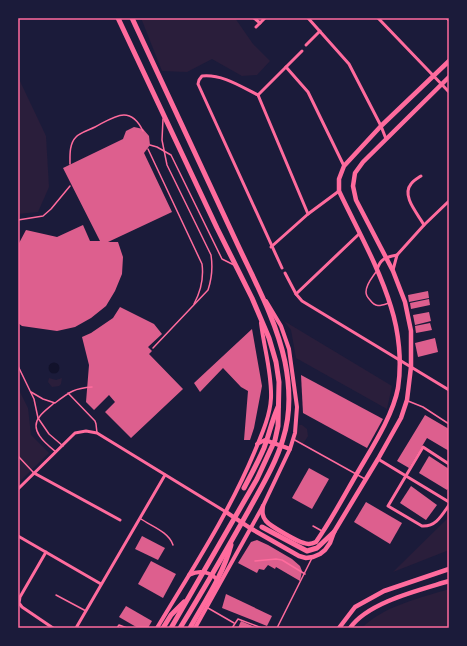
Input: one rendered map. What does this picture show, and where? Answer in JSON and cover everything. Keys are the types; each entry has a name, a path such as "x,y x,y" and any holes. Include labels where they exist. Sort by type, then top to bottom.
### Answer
{"main road":[{"path":"118,18 269,338 280,382 280,404 275,440 257,479 171,628"},
{"path":"132,18 258,288 278,336 288,381 289,404 284,439 277,456 234,537 180,628"},
{"path":"263,506 263,517 268,523 302,543 310,544 316,542 324,532 357,474 391,409 398,389 400,360 390,303 377,271 339,191 339,179 344,166 381,126 449,61"},
{"path":"226,512 250,528 299,556 313,557 320,554 330,543 334,532 401,418 406,400 411,367 410,331 405,302 393,271 356,200 353,186 355,173 363,162 449,77"},
{"path":"244,488 263,450 270,433 273,419 280,404"},
{"path":"262,527 307,551 317,548 334,532"},
{"path":"190,628 223,568 234,537"},
{"path":"339,628 355,607 384,591 449,570"},
{"path":"350,628 363,615 388,601 449,580"},
{"path":"163,628 179,606 188,599"}],"street":[{"path":"254,18 260,23"},
{"path":"256,27 264,18"},
{"path":"308,18 349,64 381,126 386,139"},
{"path":"378,18 449,92"},
{"path":"306,45 320,31"},
{"path":"258,95 302,51"},
{"path":"286,67 308,92 344,166"},
{"path":"282,268 198,84 202,76 216,76 258,95 308,214"},
{"path":"421,176 410,184 408,194 409,199 424,225"},
{"path":"272,247 308,214 339,191"},
{"path":"393,271 397,254 449,201"},
{"path":"296,294 359,234"},
{"path":"377,271 380,262 386,257 397,254"},
{"path":"285,273 296,294 302,301 449,390"},
{"path":"195,628 263,506 290,449 296,425 297,407 289,348 282,326 258,288"},
{"path":"157,628 226,512 257,444 268,414 271,398 270,374 261,321"},
{"path":"18,489 76,433 86,431 97,433 226,512"},
{"path":"257,444 265,440 290,449"},
{"path":"378,459 406,476 449,503 440,519 428,526 422,526 388,506 406,476 423,447 449,464"},
{"path":"34,473 120,520"},
{"path":"76,628 165,475"},
{"path":"18,536 101,584"},
{"path":"46,552 20,597 19,603 22,607 53,628"},
{"path":"188,576 194,573 208,573 216,578 219,585"}],"lane":[{"path":"70,164 70,151 76,137 118,115 129,116 139,123 143,131"},
{"path":"153,348 208,290 212,279 211,255 167,165 162,140 163,115"},
{"path":"150,145 171,155 222,259 236,266"},
{"path":"148,149 202,264 202,279 199,295 194,306"},
{"path":"18,220 43,216 51,209 70,186"},
{"path":"377,271 369,282 366,291 367,297 375,306 379,307 390,303"},
{"path":"18,366 34,399 38,418 36,428 41,439 56,452"},
{"path":"38,418 55,402 68,393 79,388 92,387"},
{"path":"30,391 43,400 55,402"},
{"path":"68,393 95,421 97,433"},
{"path":"406,400 423,407 449,424"},
{"path":"38,418 50,434 63,446"},
{"path":"293,439 366,479"},
{"path":"18,456 34,473"},
{"path":"140,518 166,535 171,541 172,545"},
{"path":"313,526 324,532"},
{"path":"277,628 313,557"},
{"path":"255,561 276,559 282,560 305,574"},
{"path":"56,595 86,611"},
{"path":"207,607 234,623"},
{"path":"232,628 236,620 240,619 262,628"},
{"path":"117,628 119,625 127,628"}],"shaded area":[{"path":"141,18 235,18 253,44 270,61 257,75 242,76 212,59 187,72 162,71"},
{"path":"18,77 46,136 49,187 38,212 18,214"},
{"path":"284,321 392,386 387,409 296,358 291,330"},
{"path":"52,363 56,363 58,364 58,372 52,373 49,370 49,366"},
{"path":"49,378 56,380 62,378 61,384 59,386 52,387 48,382"},
{"path":"18,388 28,408 31,435 49,453 18,483"},
{"path":"299,425 302,425 307,429 308,436 303,444 295,439"},
{"path":"449,517 449,550 393,572"},
{"path":"449,589 449,628 362,628 371,620 391,608"}],"building":[{"path":"134,127 143,129 149,136 150,145 144,153 172,212 108,242 118,242 123,257 122,274 115,291 106,306 91,318 75,327 57,331 22,326 18,323 18,245 26,230 57,237 83,225 90,241 100,241 63,168 123,139 126,131"},
{"path":"428,291 429,298 409,302 408,295"},
{"path":"429,299 430,305 411,309 410,303"},
{"path":"120,307 154,324 162,334 148,347 152,351 149,354 183,389 131,438 105,412 115,402 109,395 94,410 86,402 89,365 82,337 91,333 113,318"},
{"path":"429,312 431,321 415,325 413,315"},
{"path":"430,323 432,330 416,333 415,326"},
{"path":"252,329 262,386 254,428 250,440 244,440 248,391 241,387 223,368 200,392 194,383"},
{"path":"435,338 438,352 418,357 415,343"},
{"path":"301,375 383,419 367,448 303,413"},
{"path":"425,415 449,429 449,451 427,438 409,468 397,461"},
{"path":"429,456 449,469 449,487 447,490 419,473"},
{"path":"309,468 329,479 312,509 292,498"},
{"path":"411,486 437,505 426,520 400,503"},
{"path":"366,502 402,523 390,544 354,522"},
{"path":"142,536 165,548 158,560 135,549"},
{"path":"257,540 292,559 300,566 302,571 300,581 276,567 275,569 268,565 264,570 259,569 257,573 238,563 251,542"},
{"path":"151,561 176,574 163,598 138,584"},
{"path":"226,594 272,616 267,626 222,608"},
{"path":"126,606 152,621 148,628 138,628 119,617"},
{"path":"241,621 257,628 238,628"}]}
